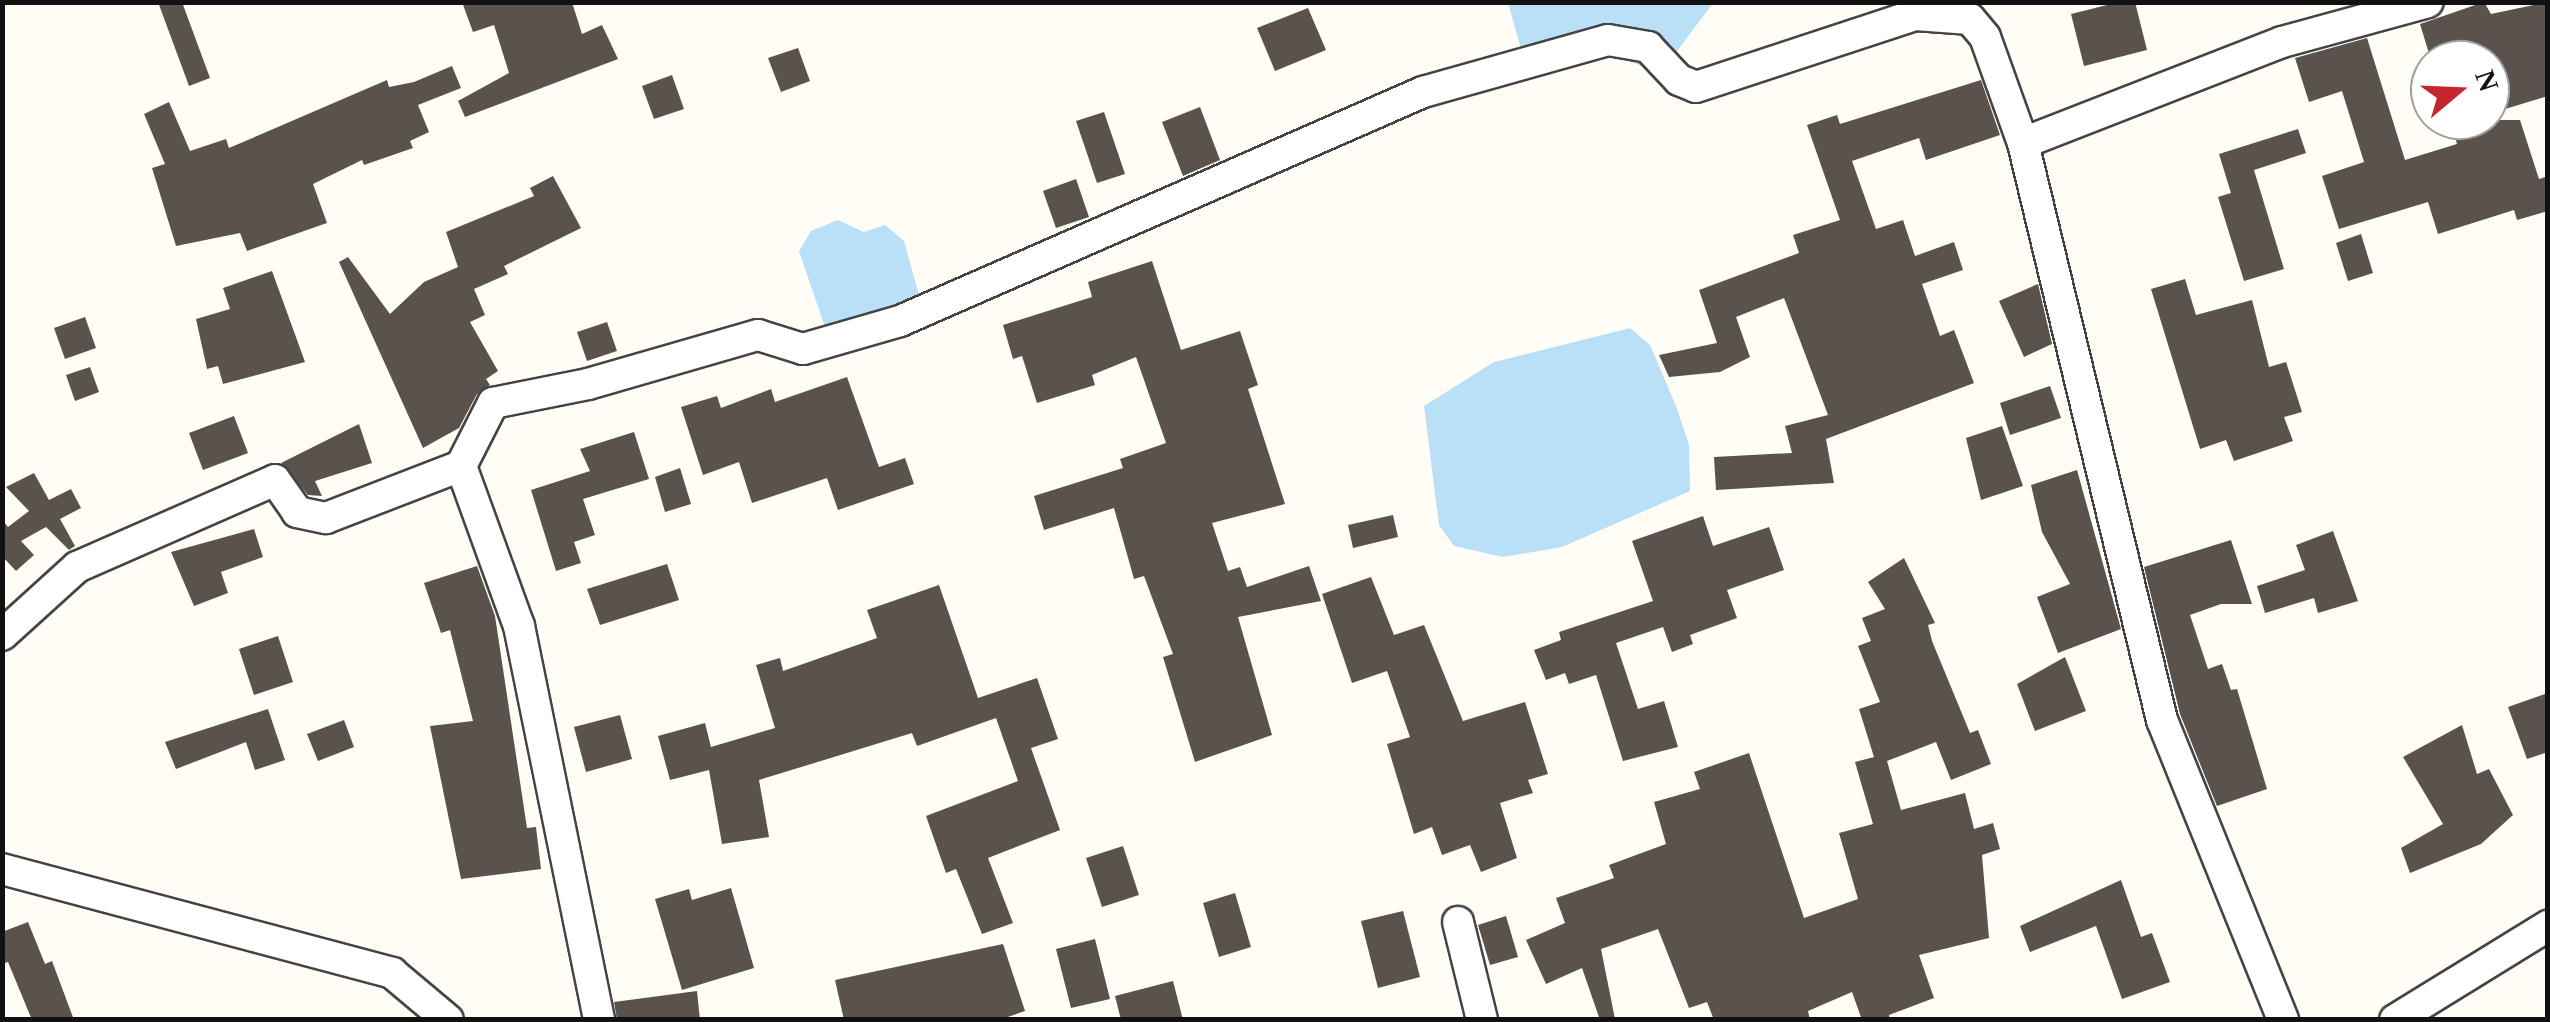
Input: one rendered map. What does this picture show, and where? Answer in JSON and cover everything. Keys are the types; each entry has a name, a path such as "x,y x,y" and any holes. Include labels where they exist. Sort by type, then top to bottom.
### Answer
{"street":[{"path":"2023,142 2282,42 2428,2"},
{"path":"2,634 77,566 275,480 296,512 326,518 461,466 493,403 588,384 758,336 804,349 900,321 1423,92 1628,40 1648,47 1679,80 1696,87 1914,9 1970,19 1984,38 2023,142 2162,720 2283,1020"},
{"path":"461,466 519,626 599,1020"},
{"path":"2,869 392,973 448,1020"},
{"path":"1458,922 1482,1020"},
{"path":"2395,1020 2548,926"}],"water":[{"path":"1508,3 1713,3 1660,74 1615,55 1588,55 1528,74"},
{"path":"838,220 864,232 885,225 904,241 920,299 827,333 799,251 811,231"},
{"path":"1630,328 1650,345 1676,406 1689,445 1690,491 1562,547 1503,557 1454,546 1439,525 1424,406 1494,362"}],"building":[{"path":"158,2 182,2 210,78 189,86"},
{"path":"462,2 572,2 582,34 602,25 618,59 465,117 458,101 509,73 494,25 473,32"},
{"path":"2135,2 2147,50 2084,66 2071,14"},
{"path":"2484,2 2491,14 2548,2 2548,96 2510,108 2510,40 2425,40 2420,24"},
{"path":"1308,8 1326,50 1275,71 1257,28"},
{"path":"2367,38 2405,160 2457,144 2456,140 2510,140 2510,120 2520,120 2539,179 2548,176 2548,211 2517,220 2514,210 2438,234 2428,202 2339,229 2322,176 2364,162 2342,91 2309,102 2295,58"},
{"path":"798,48 810,81 781,92 768,58"},
{"path":"452,66 461,88 418,105 429,132 410,141 413,148 364,165 362,160 313,184 327,223 247,251 240,233 176,246 152,168 165,164 144,114 169,102 190,151 226,139 229,148 387,80 389,87 414,82"},
{"path":"672,75 684,109 654,119 642,86"},
{"path":"1981,80 2000,135 1926,160 1919,138 1852,161 1876,229 1903,220 1915,256 1954,242 1963,270 1922,284 1940,336 1954,330 1974,383 1826,439 1834,483 1716,490 1714,457 1792,453 1785,426 1828,415 1784,298 1736,317 1750,357 1720,372 1669,377 1659,355 1717,343 1699,290 1799,253 1793,235 1840,220 1807,125 1837,115 1840,124"},
{"path":"1200,107 1220,160 1183,176 1162,122"},
{"path":"1104,112 1125,174 1097,183 1076,121"},
{"path":"2298,129 2306,153 2254,170 2284,269 2244,281 2218,197 2231,193 2219,154"},
{"path":"553,176 581,228 504,266 508,274 474,289 485,315 470,322 498,371 486,379 490,385 477,394 459,428 423,448 339,262 348,257 390,314 424,282 458,267 446,232 534,196 530,188"},
{"path":"1076,179 1089,217 1056,228 1043,191"},
{"path":"2361,234 2373,273 2348,281 2336,243"},
{"path":"1152,261 1181,350 1240,331 1258,385 1248,389 1285,504 1212,523 1228,571 1240,567 1247,587 1309,566 1321,601 1238,617 1272,735 1195,762 1163,657 1173,654 1144,576 1134,579 1114,508 1044,530 1034,496 1123,468 1120,459 1166,443 1136,357 1092,375 1095,385 1037,403 1022,356 1013,359 1003,325 1092,297 1088,282"},
{"path":"272,271 305,362 223,384 218,366 207,369 196,319 230,309 223,288"},
{"path":"2185,279 2196,315 2252,300 2269,367 2286,362 2302,412 2284,417 2293,441 2234,461 2226,440 2200,449 2151,289"},
{"path":"2038,284 2052,344 2024,357 1999,301"},
{"path":"85,317 96,348 65,359 54,328"},
{"path":"607,322 617,351 587,361 577,332"},
{"path":"90,367 99,392 75,401 66,375"},
{"path":"847,377 879,467 905,458 914,484 838,510 827,478 752,503 739,462 703,475 681,407 717,396 721,408 771,389 775,402"},
{"path":"2050,386 2061,418 2010,435 2000,403"},
{"path":"234,416 248,453 203,470 189,433"},
{"path":"359,424 372,463 315,481 322,496 308,495 281,463"},
{"path":"2002,426 2023,486 1981,500 1966,438"},
{"path":"634,432 649,479 583,499 595,535 574,542 581,563 556,571 531,490 590,471 580,449"},
{"path":"680,468 691,504 665,512 655,477"},
{"path":"2077,470 2121,629 2058,653 2037,597 2070,584 2042,532 2031,485"},
{"path":"34,473 49,500 71,489 81,508 60,519 75,546 69,550 46,527 21,541 34,555 16,571 2,556 2,520 8,527 29,511 6,487"},
{"path":"1393,515 1398,537 1353,548 1348,525"},
{"path":"1703,516 1713,546 1769,527 1784,570 1727,590 1737,618 1690,635 1693,644 1672,652 1663,627 1616,643 1638,709 1664,701 1678,747 1623,761 1596,675 1569,684 1565,673 1546,680 1534,650 1561,640 1559,632 1653,601 1632,541"},
{"path":"254,529 263,557 221,572 228,593 194,606 171,552"},
{"path":"2333,531 2358,601 2318,613 2314,598 2265,613 2257,586 2305,570 2296,545"},
{"path":"2231,540 2252,604 2221,604 2190,615 2208,669 2222,664 2231,690 2237,689 2267,789 2217,806 2180,714 2144,567"},
{"path":"1904,558 1935,623 1928,625 1932,641 1970,733 1978,730 1991,764 1951,780 1936,742 1887,761 1901,810 1965,793 1974,829 1993,823 2000,849 1982,855 1989,938 1919,955 1934,998 1889,1015 1890,1020 1862,1020 1852,992 1808,1011 1810,1020 1714,1020 1707,1002 1689,1008 1658,929 1601,949 1615,1019 1600,1020 1582,968 1546,984 1526,940 1565,923 1556,898 1614,878 1609,865 1666,844 1654,802 1700,789 1694,772 1749,753 1804,918 1858,899 1839,833 1873,824 1855,762 1874,757 1859,709 1880,702 1858,646 1871,641 1862,618 1885,609 1868,582"},
{"path":"667,564 679,600 600,625 587,589"},
{"path":"477,566 495,616 527,828 536,827 541,869 461,879 430,726 473,721 450,630 441,633 424,583"},
{"path":"1371,577 1394,635 1424,625 1463,721 1525,702 1548,774 1528,780 1533,793 1500,803 1517,858 1481,872 1470,845 1442,855 1432,827 1414,834 1387,744 1410,737 1387,671 1352,683 1322,594"},
{"path":"939,585 978,698 1037,678 1058,739 1031,748 1060,830 988,858 1013,923 982,934 956,869 946,873 926,816 1018,781 996,718 917,746 912,733 759,780 769,837 722,844 709,770 670,780 658,736 705,723 711,747 775,728 756,665 780,658 783,671 877,638 867,610"},
{"path":"278,636 293,682 254,695 239,649"},
{"path":"2065,657 2086,711 2035,731 2017,684"},
{"path":"2548,693 2548,752 2527,759 2508,707"},
{"path":"268,709 285,760 255,770 246,742 176,769 165,742"},
{"path":"620,715 632,759 586,772 574,727"},
{"path":"344,720 354,747 318,761 307,734"},
{"path":"2462,725 2477,774 2489,769 2513,815 2481,844 2410,873 2401,848 2443,824 2403,757"},
{"path":"1123,846 1139,895 1102,907 1086,858"},
{"path":"2121,880 2141,937 2152,933 2170,982 2122,999 2096,926 2030,952 2020,926"},
{"path":"731,888 754,968 682,990 655,899 689,889 692,900"},
{"path":"1235,893 1251,947 1219,957 1203,903"},
{"path":"1403,911 1420,977 1378,988 1361,921"},
{"path":"1506,916 1518,957 1490,965 1478,925"},
{"path":"28,922 45,964 52,961 74,1020 32,1020 8,962 2,964 2,932"},
{"path":"1095,939 1110,999 1071,1008 1056,949"},
{"path":"1003,944 1025,1011 999,1020 844,1020 835,980"},
{"path":"1173,981 1183,1020 1121,1020 1115,996"},
{"path":"697,991 700,1020 617,1020 614,1002"}]}
